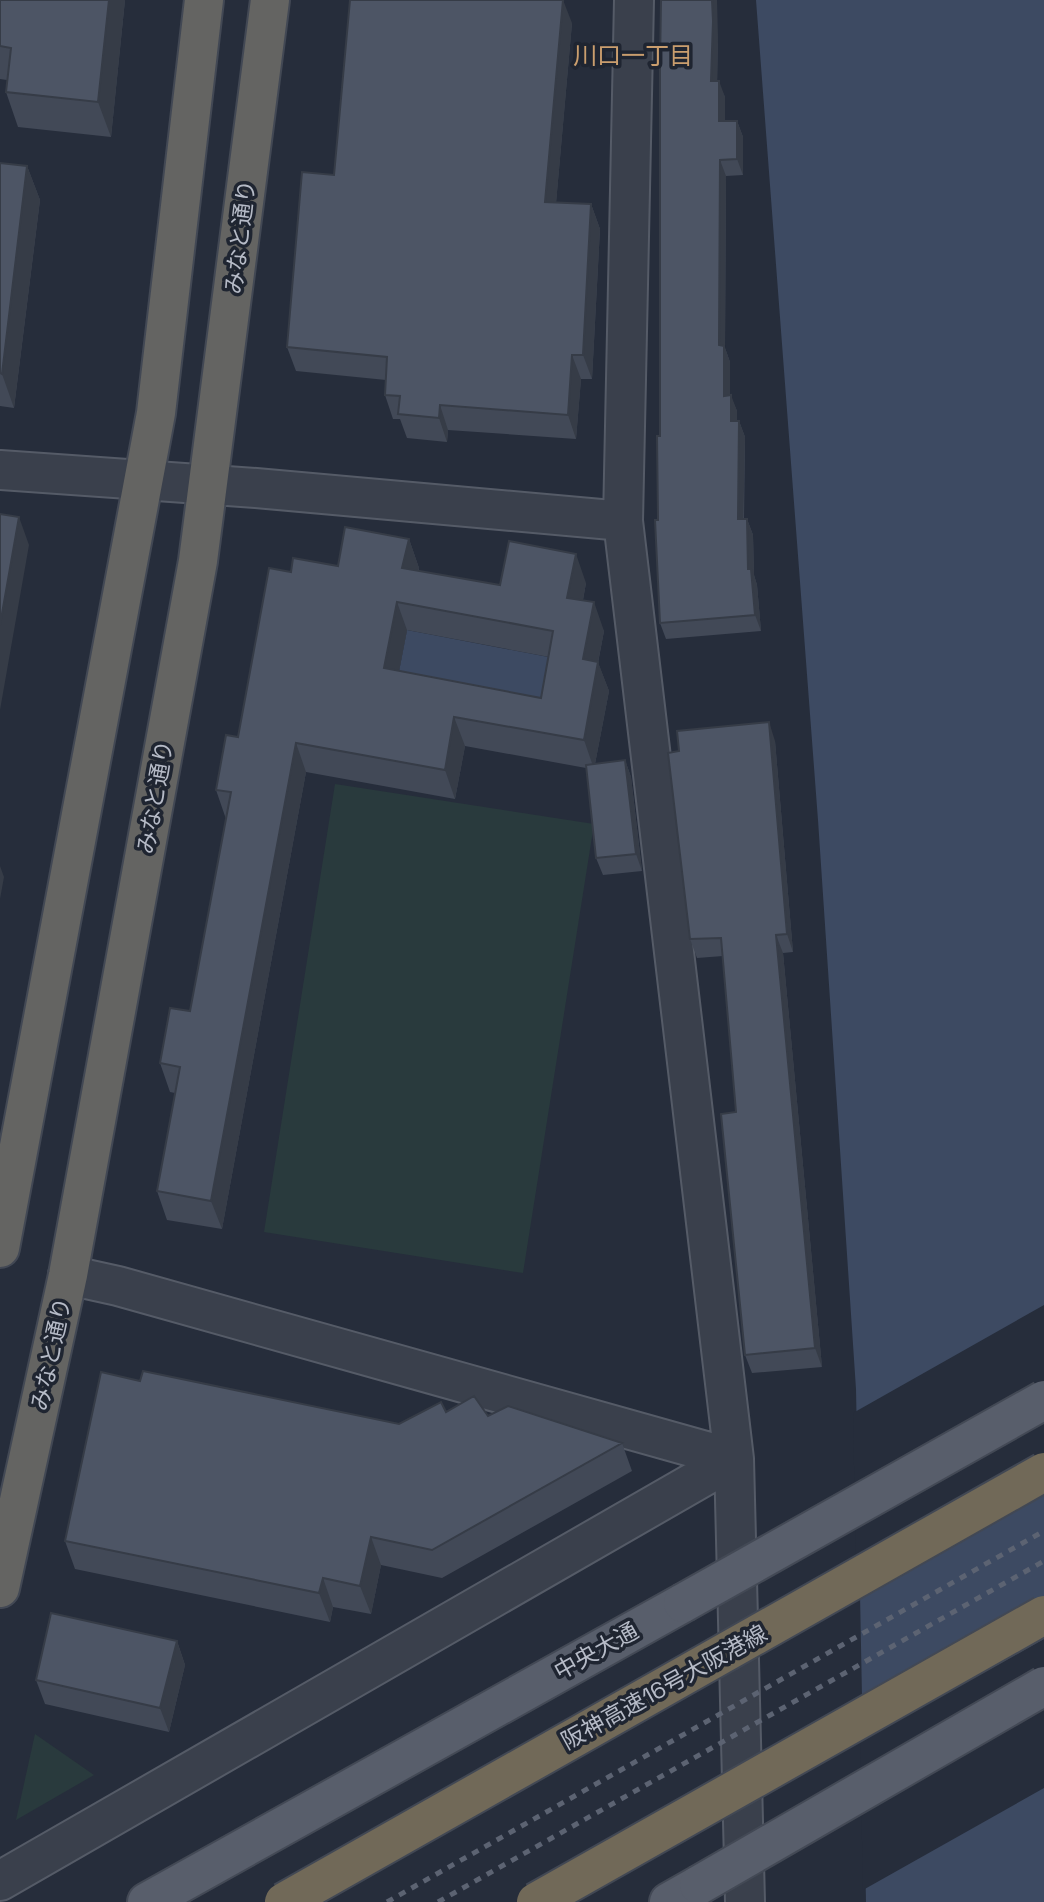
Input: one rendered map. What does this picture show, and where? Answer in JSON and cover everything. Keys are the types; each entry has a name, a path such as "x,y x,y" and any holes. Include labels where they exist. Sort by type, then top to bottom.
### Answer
{"highway":[{"path":"0,1248 145,480 156,412 204,0"},
{"name":"みなと通り","path":"0,1588 68,1275 198,561 270,0"},
{"name":"阪神高速16号大阪港線","path":"284,1902 1044,1472"},
{"path":"536,1902 1044,1615"}],"main road":[{"name":"中央大通","path":"147,1902 1044,1400"},
{"path":"684,1893 1044,1686"}],"street":[{"path":"634,0 623,522 734,1459 745,1902"},
{"path":"0,470 623,522"},
{"path":"68,1275 118,1286 734,1459"},
{"path":"0,1881 734,1459"}],"shaded area":[{"path":"335,784 594,824 523,1273 264,1232"},
{"path":"35,1734 94,1775 16,1820"}],"water":[{"path":"756,0 1044,0 1044,1902 866,1902 856,1389 818,820"},
{"path":"407,630 564,660 551,726 394,697"}],"pier":[{"path":"1044,1305 1044,1460 856,1569 853,1413"},
{"path":"1044,1639 1044,1788 863,1890 860,1741"}],"building":[{"path":"0,0 109,0 98,102 6,92 11,48 0,46"},
{"path":"350,0 563,0 545,202 591,204 583,355 572,355 568,415 440,405 439,418 398,414 400,396 385,395 387,357 287,347 302,172 334,175"},
{"path":"661,0 712,0 711,81 719,81 719,121 737,121 737,159 720,160 719,345 724,346 724,396 731,395 731,421 739,421 738,519 747,519 748,569 751,569 755,615 660,623 655,520 658,520 657,436 660,436"},
{"path":"0,163 27,166 2,374 0,373"},
{"path":"0,514 19,517 0,625"},
{"path":"345,527 409,539 402,568 500,585 509,541 576,554 567,598 594,602 583,659 598,662 584,740 454,717 445,770 296,743 211,1201 157,1191 180,1067 160,1063 170,1008 190,1011 231,792 216,790 226,735 238,737 269,568 291,572 293,558 338,566","holes":["397,602 553,631 541,698 384,668"]},
{"path":"769,722 787,934 776,935 815,1348 745,1355 721,1114 736,1112 721,938 690,939 668,753 679,751 677,731"},
{"path":"625,760 636,854 596,858 586,765"},
{"path":"143,1371 399,1424 441,1402 446,1412 474,1396 488,1416 508,1406 622,1443 432,1550 371,1537 360,1586 323,1578 319,1593 65,1541 101,1372 140,1381"},
{"path":"51,1613 177,1641 160,1708 36,1680"}],"railway":[{"path":"387,1902 1044,1531"},
{"path":"438,1902 1044,1561"}],"district":[{"name":"川口一丁目","path":"633,55"}]}
